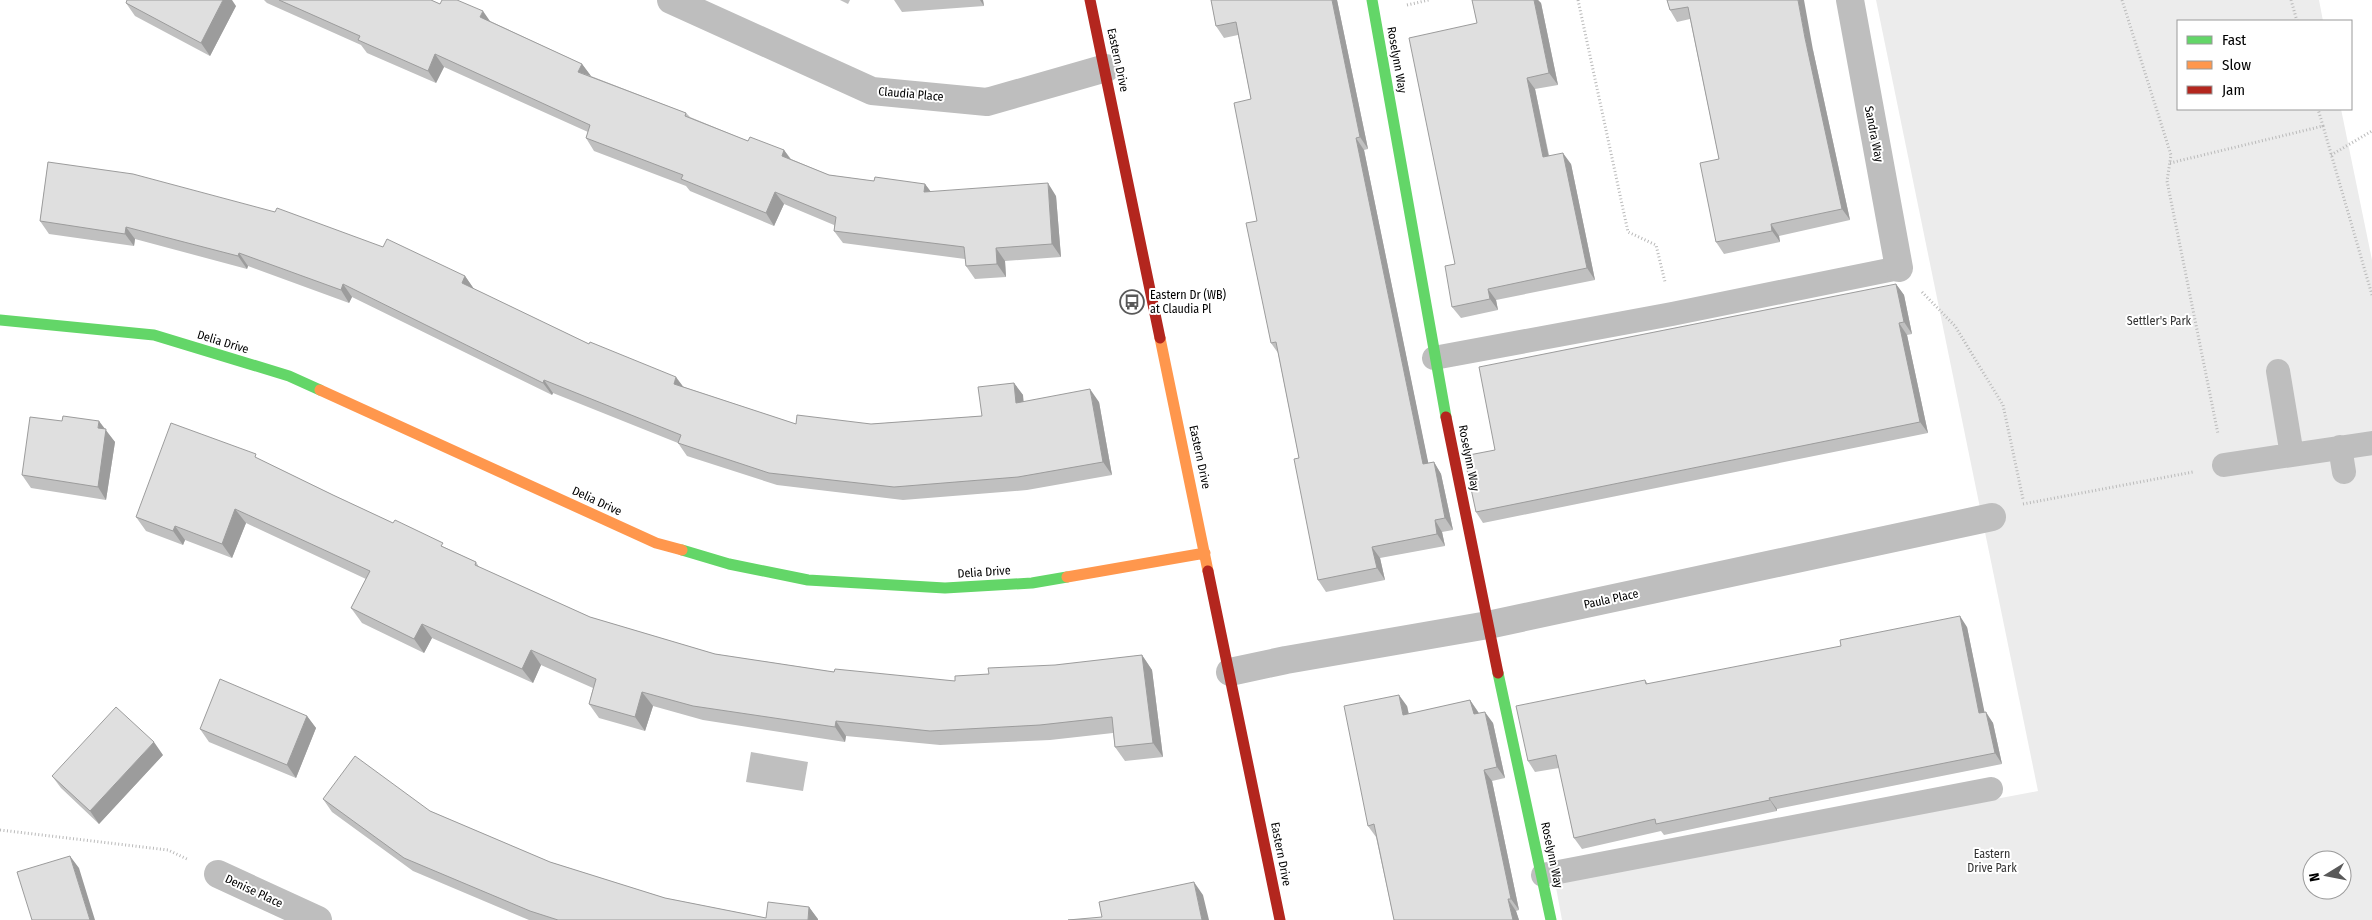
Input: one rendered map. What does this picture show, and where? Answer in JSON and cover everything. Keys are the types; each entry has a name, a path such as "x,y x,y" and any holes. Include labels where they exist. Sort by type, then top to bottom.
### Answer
{"street":[{"name":"Claudia Place","path":"671,0 872,91 987,102 1106,68"},
{"name":"Eastern Drive","path":"1090,0 1106,68 1280,920"},
{"name":"Roselynn Way","path":"1372,0 1434,358 1488,626 1551,920"},
{"name":"Sandra Way","path":"1850,0 1899,268"},
{"name":"Delia Drive","path":"0,320 154,335 289,376 656,543 729,564 808,580 944,588 1032,582 1206,553"},
{"name":"Paula Place","path":"1230,672 1286,660 1488,626 1992,517"},
{"name":"Denise Place","path":"218,874 318,920"}],"lane":[{"path":"1434,358 1672,314 1899,268"},
{"path":"2278,371 2292,455"},
{"path":"2224,465 2372,443"},
{"path":"2340,448 2344,472"},
{"path":"1542,875 1991,790"}],"path":[{"path":"1578,0 1628,232 1656,245 1672,314"},
{"path":"1992,517 2024,503 2060,498 2224,465 2168,180 2171,155 2122,0"},
{"path":"2291,0 2296,20"},
{"path":"2318,110 2372,295"},
{"path":"2170,163 2323,126"},
{"path":"2331,155 2372,131"},
{"path":"1899,268 1955,326 2003,405 2024,503"},
{"path":"0,830 168,850 218,874"}],"green space":[{"name":"Settler's Park","path":"1876,0 2319,0 2323,20 2177,20 2177,110 2341,110 2372,260 2372,920 1562,920 1555,882 2038,791"}],"shaded area":[{"path":"751,752 808,762 803,791 746,782"}],"building":[{"path":"127,0 223,0 201,43 126,3"},
{"path":"279,0 431,0 440,4 442,0 457,0 483,11 480,17 582,64 578,72 686,113 685,116 748,141 750,137 784,150 782,156 829,175 874,181 875,177 925,184 924,192 1048,183 1052,244 996,248 997,264 966,266 964,247 834,231 836,217 775,192 766,213 681,179 683,175 586,138 590,125 435,54 428,71 358,40 360,36"},
{"path":"1211,0 1332,0 1360,137 1356,138 1423,464 1434,462 1445,518 1435,520 1437,534 1372,547 1377,568 1318,580 1294,459 1299,458 1276,342 1271,343 1246,223 1257,221 1234,103 1251,99 1236,22 1216,26"},
{"path":"1472,0 1534,0 1549,73 1527,78 1543,157 1563,153 1587,268 1488,289 1490,299 1452,307 1445,266 1455,264 1409,38 1477,23"},
{"path":"1667,0 1798,0 1842,209 1771,224 1772,231 1716,242 1700,163 1719,159 1688,7 1670,10"},
{"path":"48,162 133,174 275,212 277,208 383,247 387,239 465,276 462,283 589,344 590,342 676,377 674,384 796,424 797,415 871,424 982,416 978,387 1014,383 1016,403 1090,389 1103,462 1018,477 894,487 769,473 678,443 681,435 544,380 543,383 343,284 341,290 239,253 238,256 126,227 125,234 40,221"},
{"path":"1896,284 1904,322 1899,323 1920,422 1476,512 1464,456 1495,450 1479,367"},
{"path":"63,416 99,421 98,428 106,429 98,487 22,475 30,417 62,421"},
{"path":"171,423 256,454 255,457 333,495 393,523 395,520 443,543 441,546 476,562 475,565 590,617 715,654 834,672 835,669 955,681 955,676 989,674 988,668 1055,665 1142,655 1153,743 1115,747 1112,717 1040,725 930,731 836,721 835,727 693,706 642,692 635,717 589,704 596,679 531,650 522,669 422,624 414,639 351,608 370,571 235,509 222,544 175,526 173,531 136,517"},
{"path":"1960,616 1979,713 1986,712 1995,753 1769,798 1770,800 1656,824 1655,819 1574,838 1556,755 1528,761 1516,706 1645,680 1646,684 1841,646 1840,640"},
{"path":"220,679 307,716 287,765 200,729"},
{"path":"1399,695 1403,715 1470,700 1474,714 1485,712 1497,767 1484,770 1511,899 1508,899 1513,920 1394,920 1374,824 1368,826 1344,706"},
{"path":"116,707 154,742 90,811 52,776"},
{"path":"355,756 430,811 550,862 665,898 766,918 768,902 809,907 808,920 558,920 530,911 404,858 323,799"},
{"path":"70,856 90,920 32,920 17,872"},
{"path":"1194,882 1202,920 1068,920 1102,917 1099,902"}],"traffic: fast":[{"path":"1372,0 1446,417"},
{"path":"0,320 154,335 289,376 320,390"},
{"path":"682,550 729,564 808,580 945,588 1032,583 1067,577"},
{"path":"1498,673 1551,920"}],"traffic: slow":[{"path":"1160,338 1208,571"},
{"path":"320,390 656,543 682,550"},
{"path":"1067,577 1205,553"}],"traffic: jam":[{"path":"1090,0 1160,338"},
{"path":"1446,417 1498,673"},
{"path":"1208,571 1280,920"}],"place":[{"name":"Eastern Dr (WB) at Claudia Pl","path":"1132,302"}],"park label":[{"name":"Eastern Drive Park","path":"1992,861"}]}
